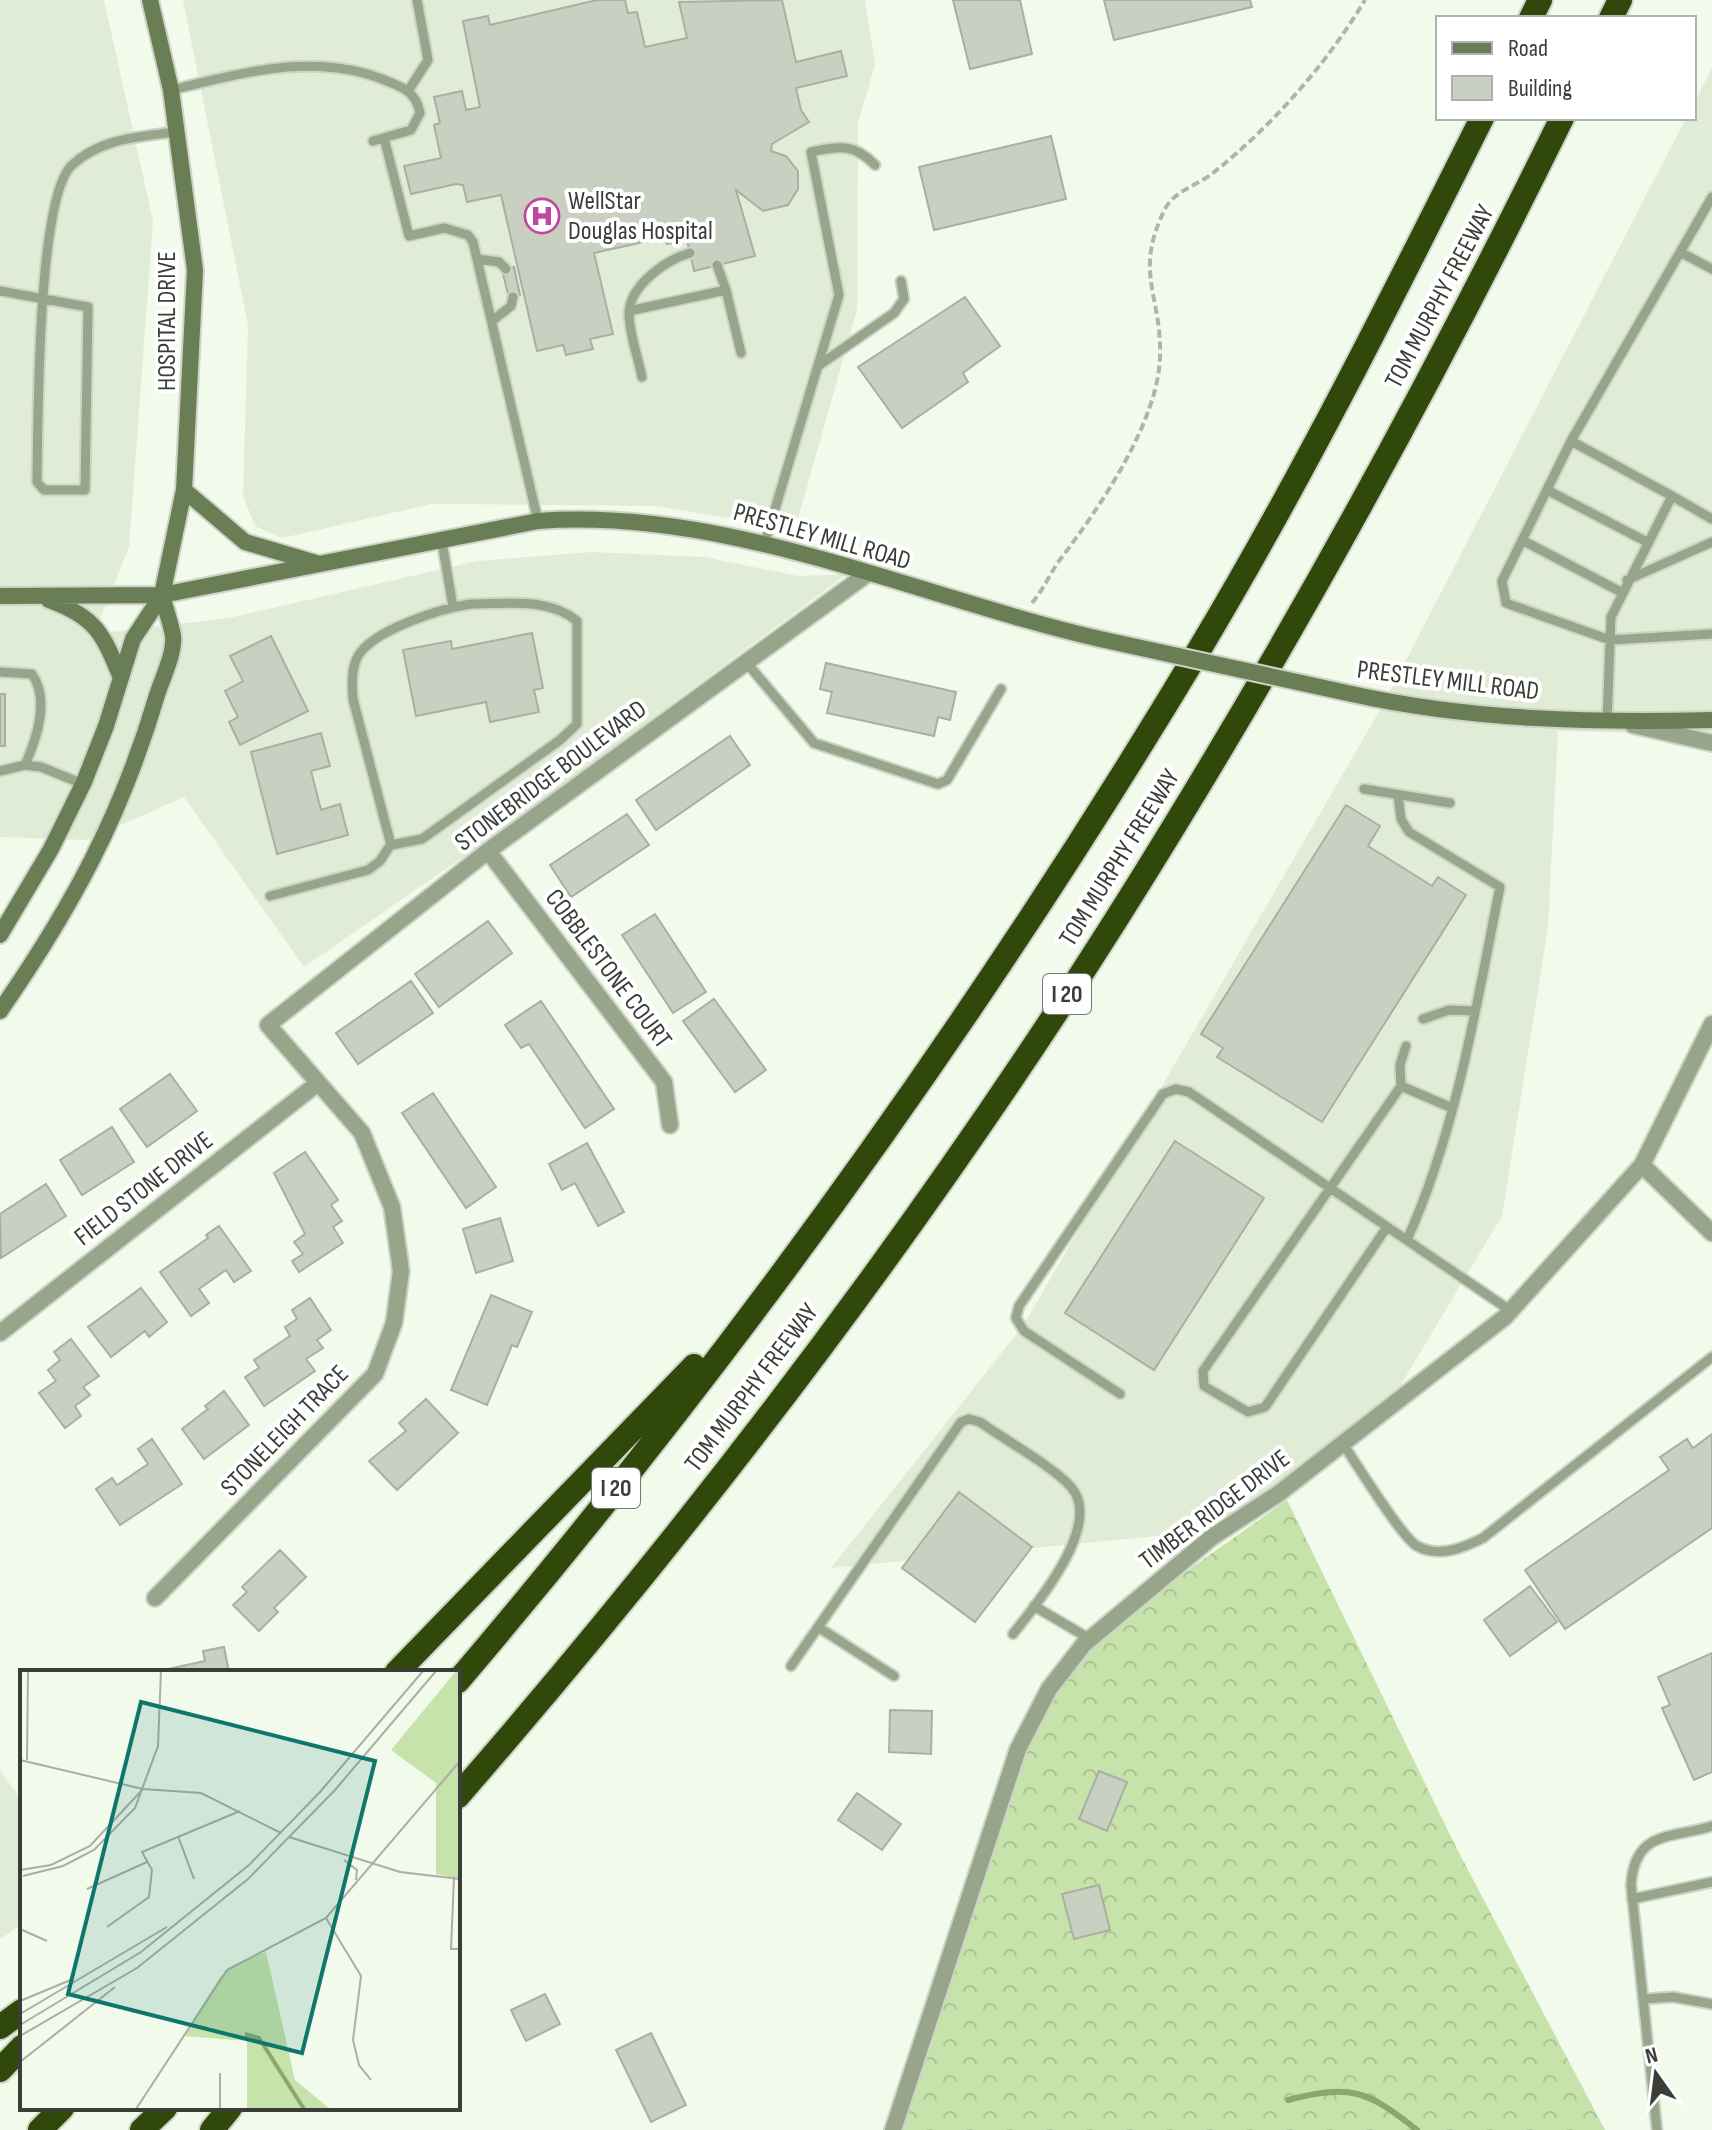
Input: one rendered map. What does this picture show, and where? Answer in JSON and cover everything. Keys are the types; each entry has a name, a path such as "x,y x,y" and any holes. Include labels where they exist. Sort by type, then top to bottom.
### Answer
{"highway":[{"name":"TOM MURPHY FREEWAY","path":"460,1679 546,1578 769,1291 1024,929 1201,647 1379,323 1481,120"},
{"name":"TOM MURPHY FREEWAY","path":"460,1794 556,1683 702,1502 907,1227 1043,1032 1171,831 1282,648 1487,271 1561,120"},
{"path":"399,1670 769,1291"},
{"path":"0,2027 20,2012"},
{"path":"0,2070 20,2049"},
{"path":"40,2130 60,2110"},
{"path":"142,2130 163,2110"},
{"path":"212,2130 228,2110"}],"street":[{"name":"HOSPITAL DRIVE","path":"0,935 51,849 83,784 133,639 162,595 184,490 195,270 171,90 150,0"},
{"path":"184,490 245,542 322,564"},
{"name":"PRESTLEY MILL ROAD","path":"0,596 162,595 538,521 567,519 638,523 718,533 1017,620 1352,694 1437,709 1615,722 1712,720"},
{"name":"STONEBRIDGE BOULEVARD","path":"268,1025 488,851 867,574"},
{"name":"HOSPITAL DRIVE","path":"0,1011 54,933 93,864 117,810 145,737 174,639 162,595"},
{"path":"37,596 67,607 99,628 121,678"},
{"name":"PRESTLEY MILL ROAD","path":"1615,722 1712,743"},
{"name":"COBBLESTONE COURT","path":"488,851 664,1082 670,1125"},
{"name":"TIMBER RIDGE DRIVE","path":"893,2130 1018,1749 1049,1689 1090,1639 1212,1537 1343,1444 1511,1311 1642,1165 1712,1024"},
{"name":"STONELEIGH TRACE","path":"155,1598 375,1374 394,1323 401,1271 392,1207 362,1133 268,1025"},
{"name":"FIELD STONE DRIVE","path":"0,1333 318,1083"},
{"path":"1642,1165 1712,1233"}],"lane":[{"path":"408,91 428,60 417,0"},
{"path":"171,90 250,72 314,65 370,75 415,97 420,119 411,130 373,141"},
{"path":"0,291 42,297 88,307 85,490 44,490 37,482 42,297 57,190 70,166 96,148 120,140 175,132"},
{"path":"384,138 409,236 444,228 460,230 468,235 477,259 538,521"},
{"path":"764,546 839,295 811,152 844,145 863,152 875,165"},
{"path":"1712,197 1571,441 1502,581 1506,603 1610,640 1712,634"},
{"path":"1680,252 1712,269"},
{"path":"642,377 629,311 656,269 671,259 690,253"},
{"path":"477,259 499,262 506,269"},
{"path":"717,265 741,353"},
{"path":"818,366 894,313 904,299 901,281"},
{"path":"629,311 726,290"},
{"path":"492,321 511,306 513,297"},
{"path":"1571,441 1712,519"},
{"path":"1547,490 1647,542"},
{"path":"1615,722 1611,617 1672,496"},
{"path":"1522,540 1621,592"},
{"path":"442,542 453,607"},
{"path":"1627,580 1712,542"},
{"path":"270,896 368,870 380,861 391,844 368,767 352,677 358,657 370,642 453,607 541,604 564,610 577,621 577,724 560,740 422,839 405,845 391,844"},
{"path":"746,662 814,743 938,784 947,780 1001,689"},
{"path":"0,672 32,674 43,693 32,750 25,765"},
{"path":"0,771 25,765 41,767 83,784"},
{"path":"1364,789 1450,803"},
{"path":"1398,795 1401,819 1409,832 1500,887 1475,1011 1432,1185 1407,1240"},
{"path":"1423,1019 1449,1010 1475,1011"},
{"path":"1387,1227 1265,1407 1248,1412 1204,1386 1203,1371 1401,1086 1400,1065 1406,1046"},
{"path":"1401,1086 1452,1108"},
{"path":"1120,1394 1024,1331 1016,1318 1019,1306 1163,1094 1176,1089 1189,1092 1511,1311"},
{"path":"1343,1444 1415,1545 1437,1552 1462,1548 1483,1538 1712,1357"},
{"path":"791,1666 961,1422 969,1419 980,1422 1073,1488 1078,1509 1077,1532 1069,1554 1013,1634"},
{"path":"1034,1606 1090,1639"},
{"path":"818,1627 894,1676"},
{"path":"1657,2130 1632,1899 1633,1862 1647,1843 1712,1826"},
{"path":"1632,1899 1712,1882"},
{"path":"1643,1999 1673,1997 1712,2004"}],"path":[{"path":"1017,620 1092,518 1147,414 1159,377 1160,356 1160,325 1147,274 1149,252 1167,204 1211,175 1300,90 1365,0"}],"shaded area":[{"path":"0,0 104,0 153,221 129,547 94,634 229,618 477,561 593,552 704,557 798,576 847,574 498,833 304,967 184,797 87,840 0,837"},
{"name":"WellStar Douglas Hospital","path":"183,0 865,0 875,65 858,122 857,310 795,529 656,506 432,504 282,538 255,526 243,496 248,325"},
{"path":"1712,68 1712,735 1558,731 1548,927 1502,1216 1399,1388 1287,1500 1237,1528 831,1568 1023,1326 1384,703 1685,120 1696,120 1696,99"},
{"path":"0,1770 20,1798 20,1925 0,1939"}],"green space":[{"path":"1287,1500 1456,1847 1605,2130 893,2130 1018,1749 1084,1644"}],"building":[{"path":"597,0 625,0 628,13 637,12 645,47 687,38 679,2 782,0 796,62 841,51 847,76 796,88 801,110 809,122 772,144 771,151 786,156 798,171 798,189 788,205 763,211 736,190 755,256 694,271 687,240 667,244 666,237 594,253 613,334 590,339 593,349 566,355 563,345 537,351 501,195 467,202 463,185 456,184 411,194 404,166 441,158 434,125 440,123 434,97 462,91 466,110 480,107 463,21 488,16 490,25"},
{"path":"953,0 1020,0 1032,54 970,69"},
{"path":"1104,0 1250,0 1252,7 1114,40"},
{"path":"1051,136 1066,199 934,230 919,167"},
{"path":"514,267 520,295 509,298 502,270"},
{"path":"965,297 1000,346 963,373 968,382 902,428 858,367"},
{"path":"532,633 543,688 534,690 539,712 490,722 486,702 416,716 403,650 451,641 452,649"},
{"path":"271,636 308,711 240,745 229,722 238,717 225,691 243,681 230,656"},
{"path":"826,663 956,692 950,720 938,717 934,736 827,713 832,692 820,689"},
{"path":"0,694 5,694 5,746 0,746"},
{"path":"321,733 330,766 311,771 321,810 340,804 348,835 277,854 251,752"},
{"path":"730,736 750,765 656,830 636,800"},
{"path":"1346,805 1380,826 1368,846 1432,886 1438,877 1466,895 1322,1122 1217,1057 1223,1048 1201,1034"},
{"path":"627,814 649,845 571,897 550,865"},
{"path":"655,914 706,992 673,1013 622,935"},
{"path":"488,921 512,953 439,1007 415,974"},
{"path":"411,981 433,1013 358,1064 336,1033"},
{"path":"714,999 766,1070 735,1092 683,1021"},
{"path":"541,1001 614,1109 585,1128 529,1044 521,1048 505,1025"},
{"path":"170,1074 197,1111 147,1147 120,1109"},
{"path":"433,1093 496,1187 466,1208 402,1113"},
{"path":"112,1127 134,1162 82,1195 60,1160"},
{"path":"1175,1141 1264,1198 1154,1370 1065,1313"},
{"path":"587,1143 624,1212 598,1226 575,1183 562,1190 549,1164"},
{"path":"305,1152 338,1200 331,1205 342,1221 333,1227 343,1243 299,1272 292,1261 303,1254 294,1242 305,1234 274,1173"},
{"path":"46,1184 66,1216 1,1258 0,1214"},
{"path":"500,1218 513,1261 476,1273 463,1229"},
{"path":"219,1226 251,1271 234,1282 226,1270 199,1289 209,1303 191,1316 160,1272 208,1238 206,1235"},
{"path":"141,1288 167,1322 149,1337 145,1331 111,1357 88,1327"},
{"path":"491,1295 532,1312 517,1347 512,1345 487,1405 451,1390"},
{"path":"310,1298 331,1330 317,1340 323,1348 306,1359 315,1371 264,1406 245,1377 259,1368 254,1360 290,1336 285,1327 297,1319 292,1310"},
{"path":"71,1339 99,1376 83,1387 90,1395 75,1406 81,1416 65,1428 39,1393 56,1381 48,1370 60,1360 54,1352"},
{"path":"224,1391 249,1425 204,1459 182,1429 208,1409 205,1406"},
{"path":"426,1399 458,1433 397,1490 369,1461 406,1431 399,1423"},
{"path":"1712,1434 1712,1528 1565,1629 1525,1570 1669,1470 1660,1457 1687,1439 1693,1448"},
{"path":"152,1439 182,1484 120,1525 96,1489 112,1478 117,1485 148,1464 138,1449"},
{"path":"959,1492 1032,1547 975,1622 902,1568"},
{"path":"280,1550 306,1577 274,1608 278,1612 259,1631 233,1605 247,1592 242,1587"},
{"path":"1530,1586 1557,1622 1510,1656 1484,1620"},
{"path":"224,1647 229,1670 163,1670 205,1661 203,1651"},
{"path":"1712,1653 1712,1772 1694,1780 1662,1708 1670,1705 1658,1677"},
{"path":"890,1710 932,1711 931,1754 889,1752"},
{"path":"1099,1771 1127,1782 1107,1831 1079,1819"},
{"path":"857,1793 901,1824 882,1850 838,1820"},
{"path":"1099,1885 1110,1930 1074,1939 1062,1894"},
{"path":"545,1994 560,2024 526,2041 511,2010"},
{"path":"651,2033 686,2105 651,2122 616,2050"}],"waterway":[{"path":"1288,2100 1328,2092 1357,2094 1385,2106 1417,2130"}],"place":[{"name":"WellStar Douglas Hospital","path":"542,216"}]}
